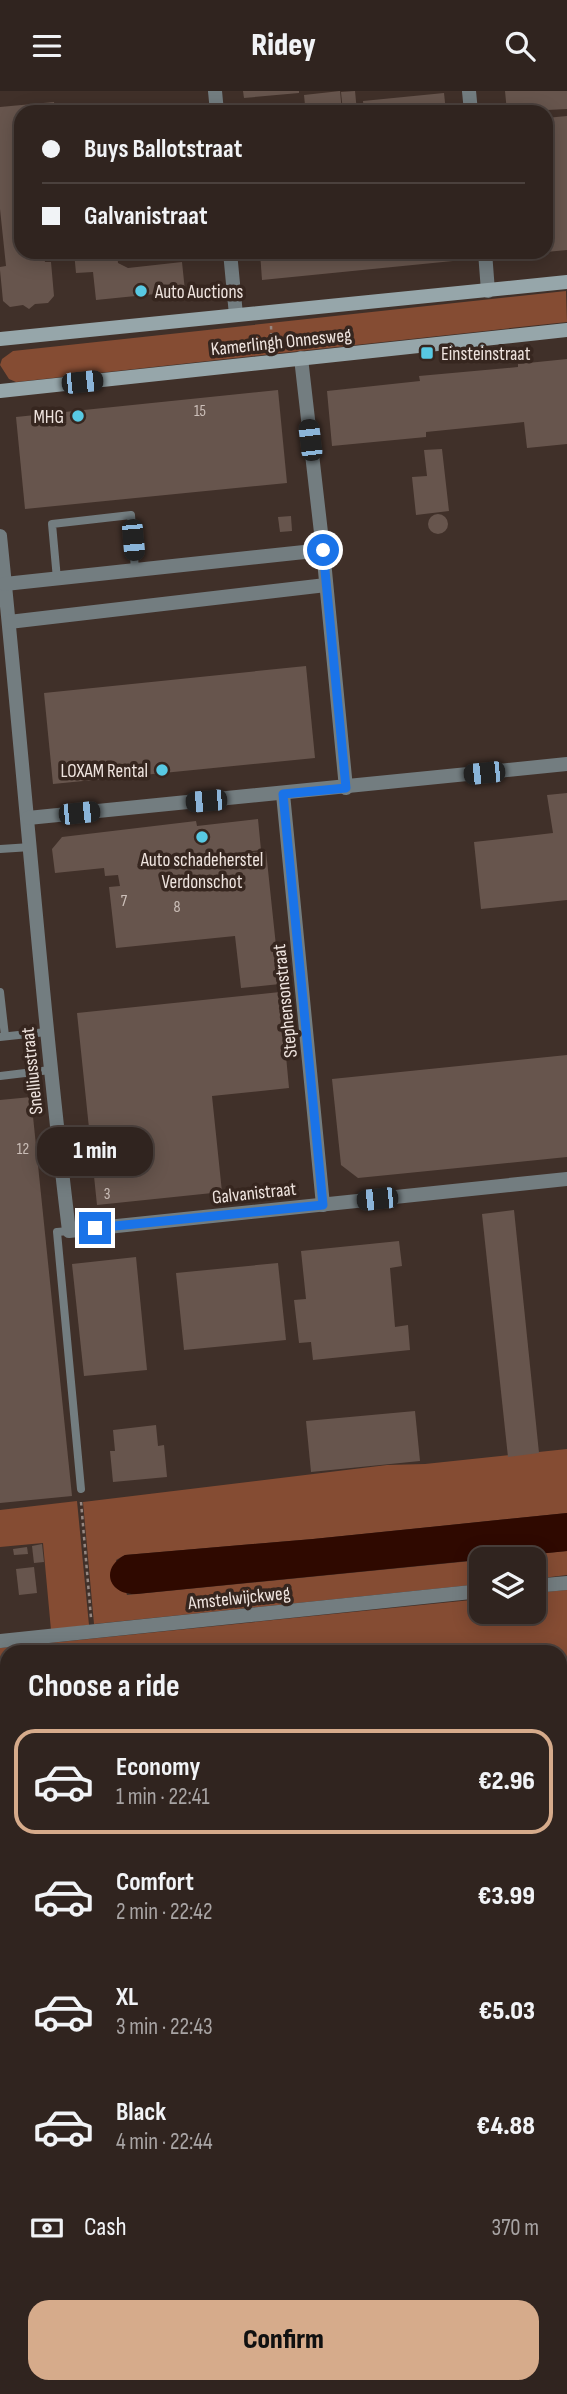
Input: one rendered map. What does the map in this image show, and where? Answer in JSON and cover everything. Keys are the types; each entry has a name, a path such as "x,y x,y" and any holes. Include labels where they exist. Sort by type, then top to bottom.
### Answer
{"street":[{"path":"231,259 236,314"},
{"path":"486,259 488,291"},
{"name":"Kamerlingh Onnesweg","path":"0,339 567,282"},
{"name":"Kamerlingh Onnesweg","path":"0,391 567,330"},
{"path":"301,358 346,788"},
{"name":"Snelliusstraat","path":"0,536 29,818 46,1032 69,1231"},
{"path":"5,584 323,550"},
{"path":"9,622 326,585"},
{"path":"29,818 567,765"},
{"name":"Stephensonstraat","path":"283,794 323,1205"},
{"name":"Galvanistraat","path":"69,1231 567,1179"},
{"path":"546,1585 567,1583"},
{"name":"Amstelwijckweg","path":"0,1641 469,1592"}],"lane":[{"path":"57,579 52,523 131,515 135,570"},
{"path":"0,849 31,847"},
{"path":"0,992 2,1036 46,1032"},
{"path":"0,1076 50,1070"},
{"name":"Snelliusstraat","path":"69,1231 57,1232 80,1489"}],"path":[{"path":"270,311 273,361"},
{"path":"80,1489 92,1632"}],"shaded area":[{"path":"566,291 567,322 16,382 9,379 0,365 2,359 13,351"},
{"path":"567,1449 567,1513 125,1555 116,1560 127,1595 469,1561 469,1585 94,1624 83,1502 387,1465 425,1464"},
{"path":"77,1501 89,1625 51,1630 43,1543 0,1547 0,1510"},
{"path":"567,1513 567,1551 546,1553 546,1547 469,1547 469,1561 136,1594 119,1590 111,1580 112,1567 125,1555"},
{"path":"567,1551 567,1575 546,1578 546,1553"},
{"path":"567,1590 567,1645 29,1645 469,1600 469,1624 546,1624 546,1592"}],"building":[{"path":"243,91 299,91 299,93 244,98"},
{"path":"340,91 341,105 305,105 304,95"},
{"path":"355,91 356,105 342,105 341,92"},
{"path":"505,91 567,91 567,109 553,110 553,105 506,105"},
{"path":"444,93 445,105 363,105 363,101"},
{"path":"54,102 54,105 22,105"},
{"path":"14,106 14,259 44,259 45,262 51,262 54,296 48,303 35,304 29,309 23,305 10,307 3,301 0,267 6,266 0,209 0,107"},
{"path":"567,116 567,250 553,251 553,117"},
{"path":"75,259 118,259 118,263 128,268 182,262 185,291 96,300 93,272 76,273"},
{"path":"260,259 453,261 262,280"},
{"path":"567,359 567,444 527,448 524,422 426,432 426,437 332,446 327,391 420,381 419,376 518,367 518,364"},
{"path":"278,390 287,483 25,509 16,417"},
{"path":"442,449 449,511 416,515 412,477 427,476 424,450"},
{"path":"438,514 445,517 448,524 445,531 438,534 431,531 428,524 431,517"},
{"path":"291,516 292,531 280,532 278,517"},
{"path":"306,666 315,758 53,784 44,693"},
{"path":"567,793 567,900 481,909 474,842 553,833 547,795"},
{"path":"258,819 261,850 162,862 162,870 228,863 227,855 266,851 280,984 241,988 235,936 116,948 109,887 120,886 118,875 105,876 104,868 55,873 52,849 62,837 196,821 197,826"},
{"path":"280,992 289,1088 212,1096 222,1192 97,1205 77,1013"},
{"path":"567,1055 567,1157 358,1178 341,1165 332,1079"},
{"path":"31,1097 72,1496 0,1503 0,1100"},
{"path":"514,1210 539,1453 508,1457 482,1214"},
{"path":"399,1241 402,1266 390,1268 395,1327 408,1325 410,1350 313,1360 311,1342 299,1343 294,1300 306,1299 301,1251"},
{"path":"136,1257 147,1370 84,1376 72,1264"},
{"path":"278,1263 286,1340 184,1350 176,1273"},
{"path":"415,1411 420,1461 311,1472 306,1421"},
{"path":"156,1425 158,1446 164,1445 167,1477 113,1482 110,1451 115,1451 113,1430"},
{"path":"42,1544 44,1562 34,1563 32,1546"},
{"path":"27,1547 28,1554 14,1555 13,1549"},
{"path":"34,1567 37,1593 19,1595 16,1569"}],"place":[{"name":"Auto Auctions","path":"141,291"},
{"name":"Einsteinstraat","path":"427,353"},
{"name":"MHG","path":"78,416"},
{"name":"LOXAM Rental","path":"162,770"},
{"name":"Auto schadeherstel Verdonschot","path":"202,837"}],"route":[{"path":"95,1228 323,1205 283,794 346,788 323,550"}]}
